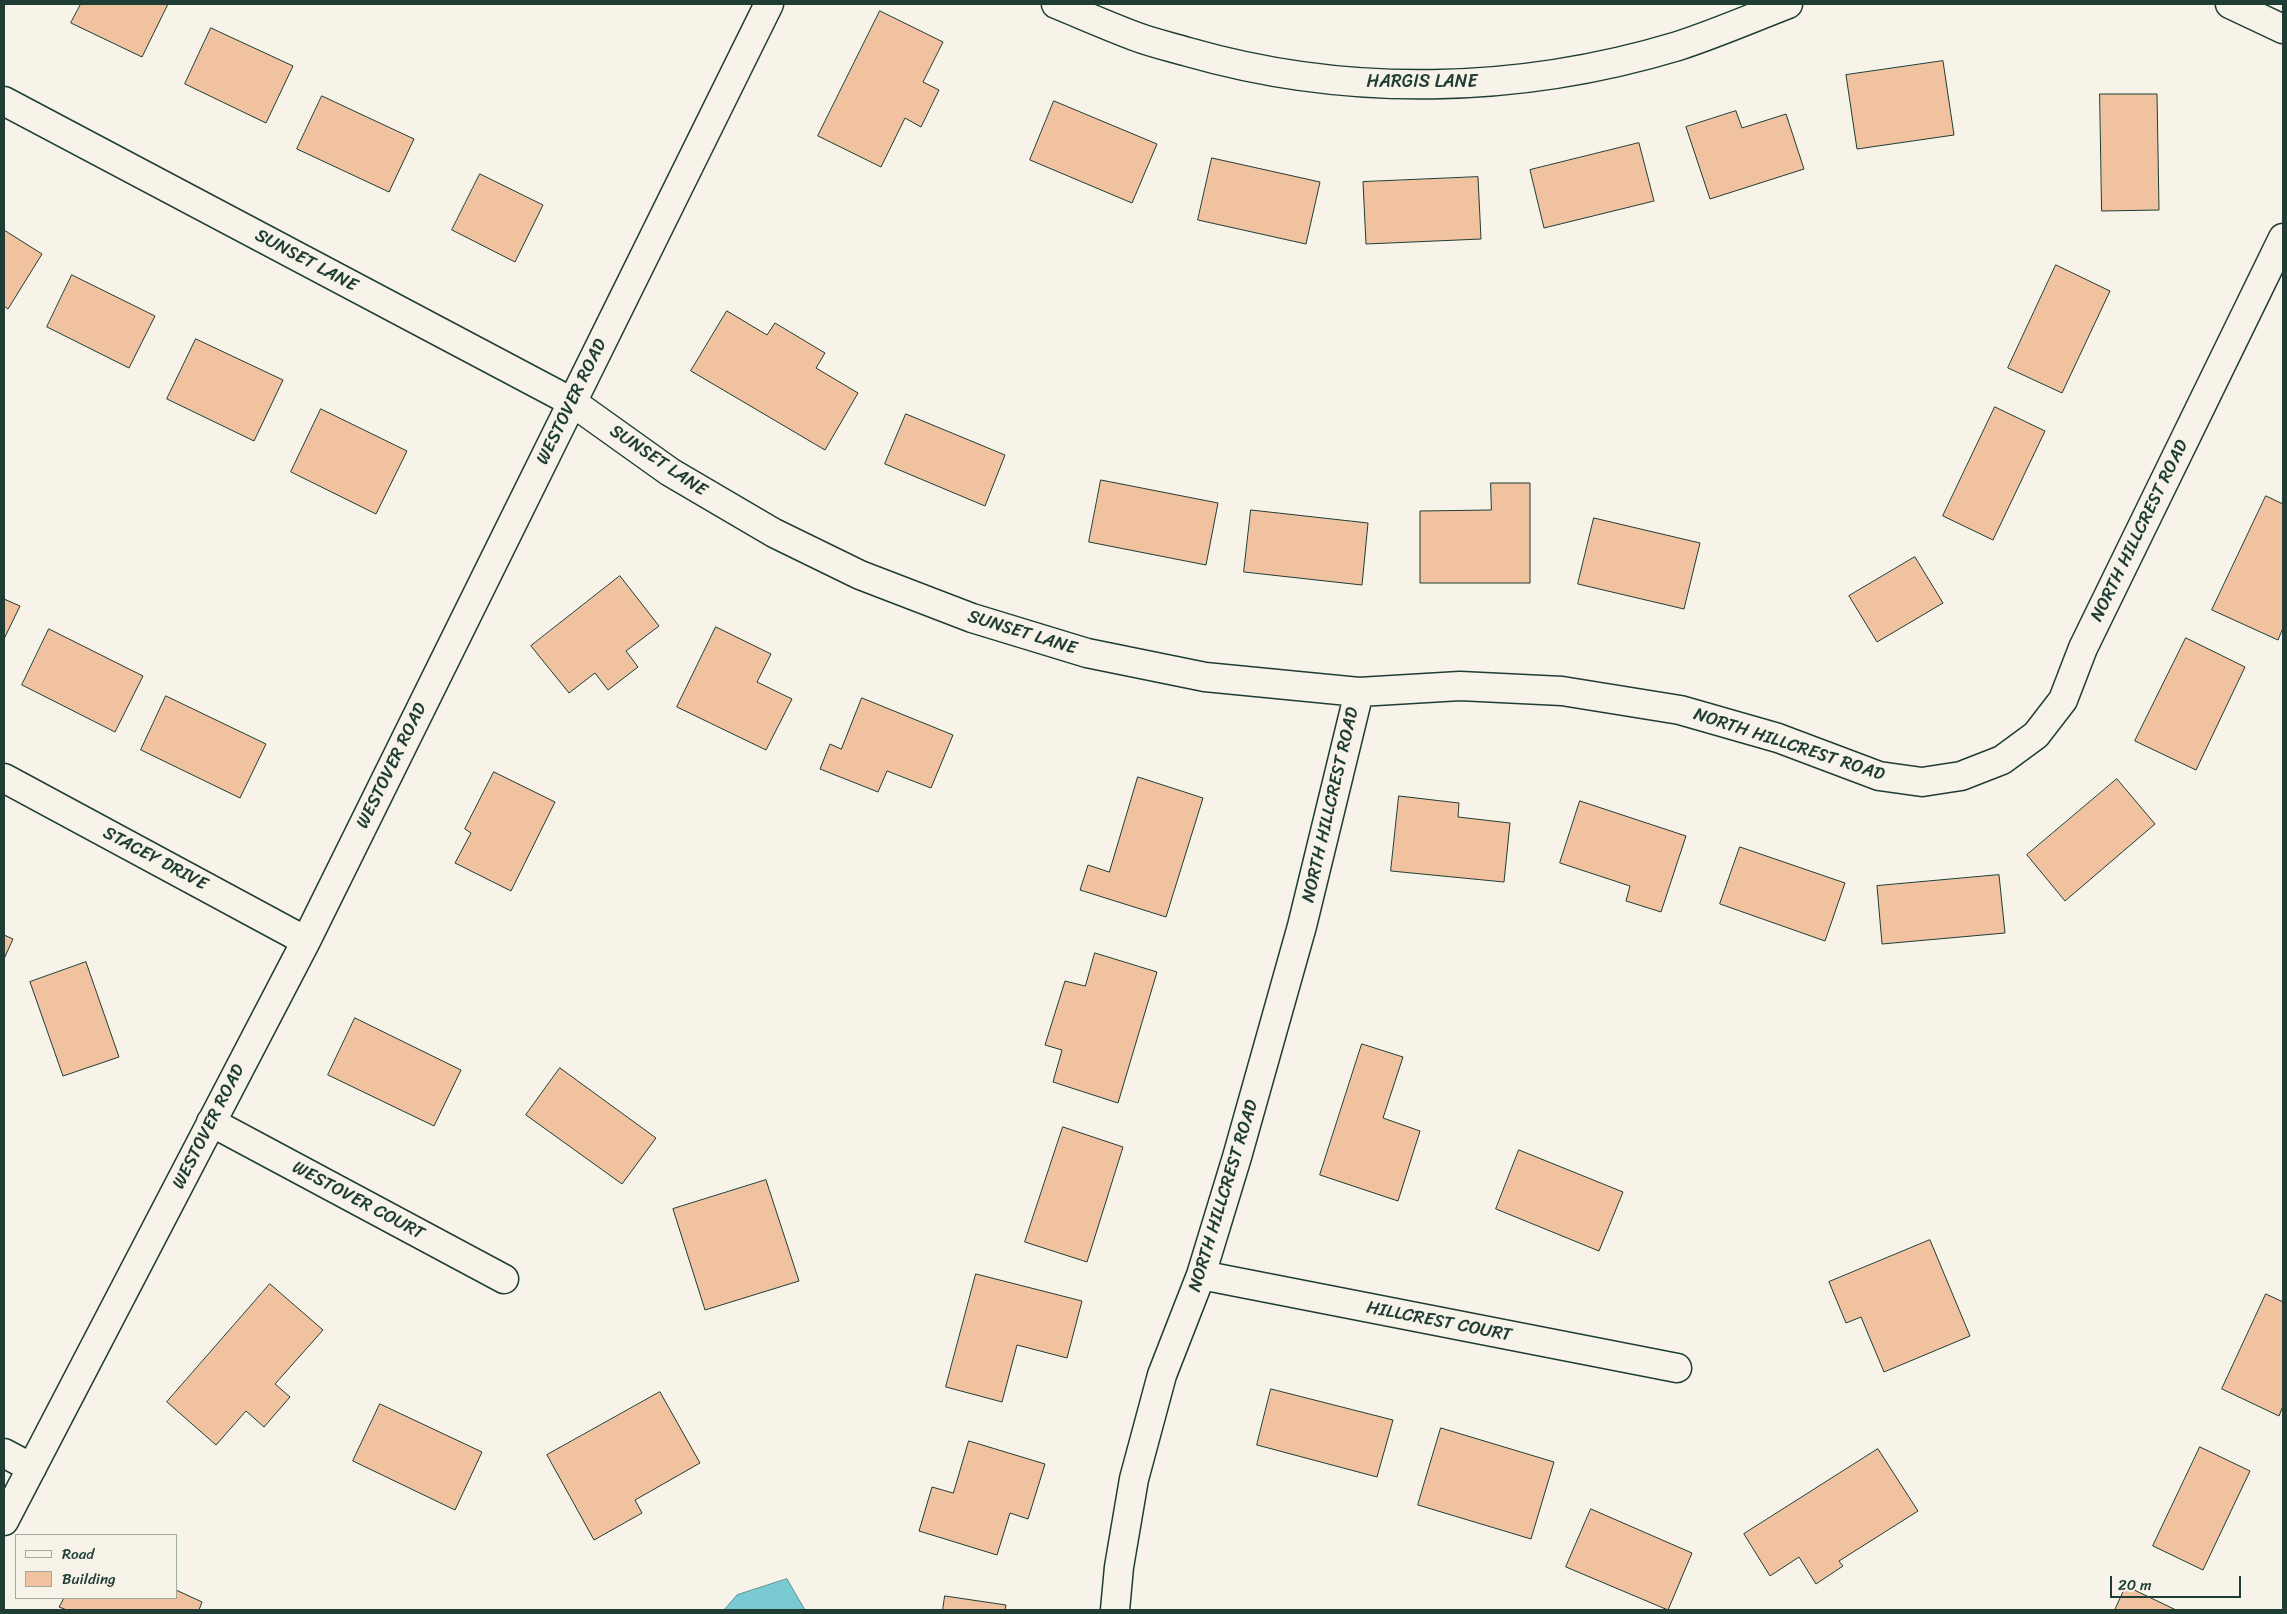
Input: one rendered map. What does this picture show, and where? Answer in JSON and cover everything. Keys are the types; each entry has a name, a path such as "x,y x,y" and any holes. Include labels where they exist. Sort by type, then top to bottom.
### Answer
{"street":[{"name":"WESTOVER ROAD","path":"4,1521 306,940 768,4"},
{"name":"HARGIS LANE","path":"1056,4 1138,38 1223,62 1311,79 1400,85 1504,81 1578,71 1679,46 1760,9 1788,4"},
{"path":"2230,4 2283,29"},
{"name":"SUNSET LANE","path":"4,101 572,402 670,472 774,532 860,575 972,618 1087,653 1205,677 1358,692"},
{"name":"NORTH HILLCREST ROAD","path":"1115,1610 1118,1567 1134,1479 1162,1375 1201,1275 1237,1157 1302,926 1358,692 1460,686 1562,691 1582,694 1680,710 1778,738 1879,776 1922,782 1962,776 2002,760 2036,735 2063,700 2083,648 2283,238"},
{"name":"STACEY DRIVE","path":"4,778 306,940"},
{"name":"WESTOVER COURT","path":"212,1122 504,1279"},
{"name":"HILLCREST COURT","path":"1201,1275 1677,1368"},
{"path":"4,1454 32,1468"}],"water":[{"path":"787,1579 805,1610 724,1610 737,1595"}],"building":[{"path":"81,4 168,4 142,57 71,23"},
{"path":"880,11 943,42 923,82 939,90 921,127 905,118 881,167 818,136"},
{"path":"211,28 293,66 266,123 185,84"},
{"path":"1943,61 1954,135 1857,149 1846,75"},
{"path":"2100,94 2157,94 2159,210 2102,211"},
{"path":"322,96 414,139 389,192 297,149"},
{"path":"1054,101 1157,144 1132,203 1030,160"},
{"path":"1736,111 1742,128 1786,114 1804,169 1710,199 1686,127"},
{"path":"1639,143 1654,201 1544,228 1530,170"},
{"path":"1212,158 1320,182 1306,244 1198,220"},
{"path":"480,174 543,205 515,262 452,230"},
{"path":"1478,177 1481,239 1366,244 1363,182"},
{"path":"4,230 42,254 8,309 4,306"},
{"path":"2056,265 2110,291 2062,393 2008,368"},
{"path":"72,275 155,316 129,368 47,327"},
{"path":"727,311 767,335 775,323 825,353 816,368 858,393 825,450 691,371"},
{"path":"196,339 283,380 254,441 167,399"},
{"path":"1995,407 2045,431 1993,540 1943,516"},
{"path":"321,409 407,451 376,514 291,472"},
{"path":"906,414 1005,455 985,506 885,464"},
{"path":"1101,480 1218,503 1206,565 1089,542"},
{"path":"1491,483 1530,483 1530,583 1420,583 1420,511 1491,510"},
{"path":"2266,496 2283,504 2283,628 2278,640 2212,610"},
{"path":"1251,510 1368,523 1362,585 1244,572"},
{"path":"1594,518 1700,543 1684,609 1578,584"},
{"path":"1915,557 1943,603 1877,642 1849,596"},
{"path":"620,576 659,626 626,651 638,667 608,690 595,673 569,693 531,646"},
{"path":"4,599 20,606 4,639"},
{"path":"716,627 771,654 757,682 792,699 766,750 677,707"},
{"path":"49,629 143,676 115,732 22,685"},
{"path":"2186,638 2245,667 2196,770 2135,741"},
{"path":"166,696 266,744 240,798 141,750"},
{"path":"862,698 953,735 931,788 887,771 878,792 820,769 830,744 841,749"},
{"path":"494,772 555,802 511,891 455,863 471,833 465,829"},
{"path":"1138,777 1203,798 1166,917 1080,890 1088,865 1109,872"},
{"path":"2117,779 2155,824 2065,901 2027,855"},
{"path":"1399,796 1459,803 1458,817 1510,823 1504,882 1391,871"},
{"path":"1580,801 1686,836 1661,912 1626,901 1630,886 1560,863"},
{"path":"1740,847 1845,883 1825,941 1720,904"},
{"path":"1999,875 2005,933 1882,944 1877,886"},
{"path":"4,935 13,939 4,959"},
{"path":"1095,953 1157,972 1118,1103 1053,1082 1062,1050 1045,1045 1065,981 1085,986"},
{"path":"86,962 119,1057 63,1076 30,982"},
{"path":"355,1018 461,1070 434,1126 328,1075"},
{"path":"1362,1044 1403,1057 1383,1118 1420,1131 1398,1201 1320,1175"},
{"path":"560,1068 656,1138 622,1184 526,1115"},
{"path":"1063,1127 1123,1147 1087,1262 1025,1242"},
{"path":"1519,1150 1623,1192 1599,1251 1496,1209"},
{"path":"766,1180 799,1281 705,1310 673,1209"},
{"path":"1930,1240 1970,1336 1884,1372 1861,1317 1846,1323 1829,1282"},
{"path":"976,1274 1082,1301 1067,1358 1017,1345 1002,1402 946,1387"},
{"path":"270,1284 323,1330 275,1384 290,1397 264,1427 246,1411 216,1445 167,1402"},
{"path":"2266,1294 2283,1302 2283,1406 2279,1416 2222,1389"},
{"path":"1271,1389 1393,1420 1377,1477 1257,1445"},
{"path":"660,1392 700,1463 635,1500 642,1513 594,1540 547,1455"},
{"path":"380,1404 482,1452 455,1510 353,1461"},
{"path":"1441,1428 1554,1462 1531,1539 1418,1505"},
{"path":"969,1441 1045,1464 1028,1519 1010,1513 997,1555 919,1531 932,1487 953,1493"},
{"path":"2200,1447 2250,1471 2203,1570 2153,1546"},
{"path":"1878,1449 1918,1511 1839,1561 1843,1566 1816,1584 1799,1557 1770,1576 1744,1534"},
{"path":"1591,1509 1692,1553 1668,1610 1566,1567"},
{"path":"2126,1586 2176,1610 2115,1610"},
{"path":"178,1591 202,1602 199,1610 67,1610 59,1607 63,1599 178,1599"},
{"path":"945,1596 1006,1605 1005,1610 943,1610"}]}
